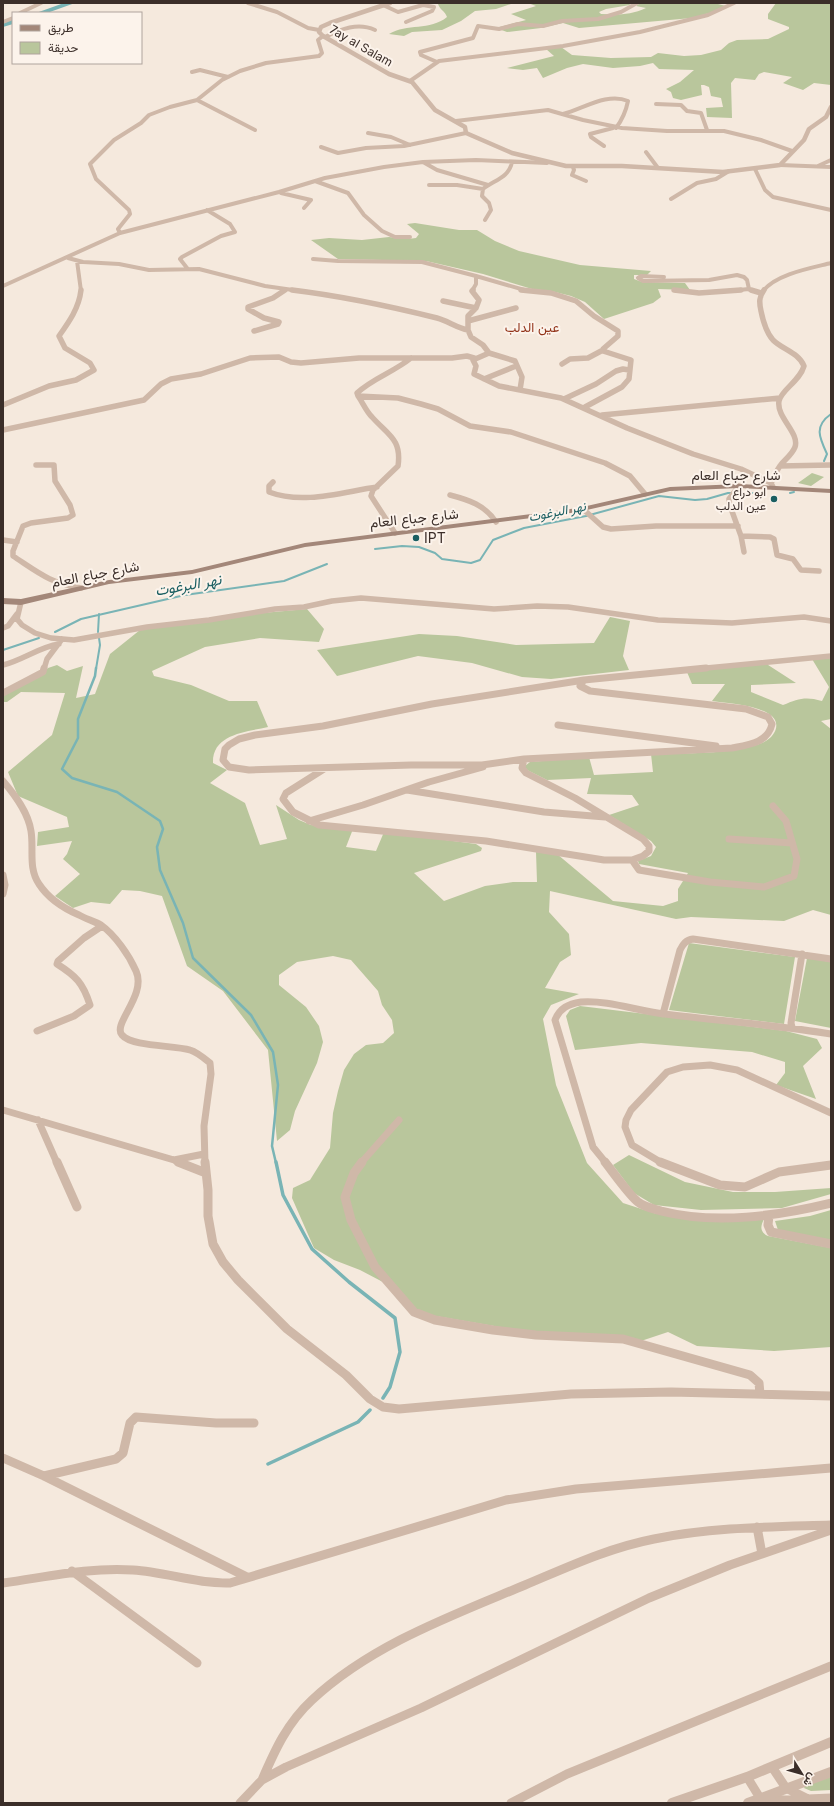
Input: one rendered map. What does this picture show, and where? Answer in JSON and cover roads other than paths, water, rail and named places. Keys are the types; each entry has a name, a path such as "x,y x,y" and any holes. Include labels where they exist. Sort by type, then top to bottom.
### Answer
{"main road":[{"name":"شارع جباع العام","path":"3,601 21,602 81,588 206,569 306,545 586,511 645,494 670,489 738,488 772,485 831,491"}],"street":[{"path":"22,12 41,3"},
{"path":"248,3 277,12 308,28 319,30"},
{"name":"7ay al Salam","path":"390,3 330,23 323,26 319,30 324,36 389,74 410,81 416,85 435,110 456,121"},
{"path":"437,62 421,55 420,52 473,38 478,26 499,29 518,24 543,26 562,21 598,19 617,14 638,3"},
{"path":"410,81 437,62 471,56 562,46 640,32 708,15 734,3"},
{"path":"383,5 398,12 423,5 434,7 432,11 406,22"},
{"path":"120,233 118,229 130,214 129,210 100,183 91,170 92,161 120,136 141,123 149,115 170,107 197,100 228,77 254,66 318,57 322,53 318,40 324,36 343,29 354,27 367,27 375,30"},
{"path":"192,72 200,70 228,77"},
{"path":"569,114 610,98 623,98 628,102 623,117 616,127 590,134 590,137 604,146"},
{"path":"197,100 255,130"},
{"path":"656,104 681,104 685,110 701,113 707,130"},
{"path":"780,165 804,140 809,129 826,116 831,107"},
{"path":"456,121 546,110 569,114 616,127 668,131 724,131 748,136 792,151"},
{"path":"456,121 464,126 466,133"},
{"path":"368,133 396,139 410,145"},
{"path":"321,147 338,153 366,148 410,145 466,133 512,153 573,167 616,166 729,172 780,165 831,167"},
{"path":"646,152 658,168"},
{"path":"3,286 68,258 120,233 279,192 314,181 384,167 423,162 470,160 547,162"},
{"path":"816,166 831,160"},
{"path":"423,162 437,170 488,185"},
{"path":"485,220 491,210 489,203 482,196 483,189 507,175 511,170 512,162"},
{"path":"573,167 574,169 572,175 586,181"},
{"path":"755,169 765,190 773,197 831,210"},
{"path":"671,199 697,183 716,179 729,172"},
{"path":"314,181 351,196 358,209 369,221 388,234 399,239 410,238"},
{"path":"429,185 454,185 483,189"},
{"path":"279,192 311,200 304,208"},
{"path":"187,268 180,259 182,256 221,236 235,232 230,224 207,210"},
{"path":"68,258 77,261 119,264 149,270 187,268 199,269 240,281 285,290 325,294 368,302 439,319 458,328 468,330"},
{"path":"312,259 338,261 422,262 490,279 522,290 551,293 576,301 619,333 614,341 603,350 588,358 570,359 562,364"},
{"path":"3,405 49,386 76,380 94,370 90,363 66,348 59,336 72,318 80,299 81,286 77,261"},
{"path":"474,358 473,361 476,368 474,374 499,386 564,399 664,443 742,469 772,485 780,466 793,452 796,445 790,428 782,415 779,404 780,398 801,375 804,366 801,360 781,347 766,330 759,304 761,293 771,284 786,276 831,262"},
{"path":"664,277 641,276 638,278 646,281 695,281 737,275 745,278 749,289"},
{"path":"476,276 476,284 472,291 479,300 476,308 468,316 468,330 471,337 483,345 489,352 515,361 522,377 520,390"},
{"path":"674,290 699,293 749,289 761,293"},
{"path":"254,331 278,324 279,322 259,316 248,309 248,307 273,298 285,290"},
{"path":"443,301 476,308"},
{"path":"468,321 516,308"},
{"path":"585,408 627,383 629,379 631,363 629,359 605,353 603,350"},
{"path":"3,430 42,423 144,400 166,381 204,373 246,359 279,357 291,362 301,362 359,358 452,358 467,356 474,358 489,352"},
{"path":"395,533 372,499 372,493 398,466 398,451 394,436 372,416 357,393 360,389 382,375 403,366 411,358"},
{"path":"484,379 516,366"},
{"path":"564,399 596,384 616,371 623,369 629,370"},
{"path":"358,396 398,398 421,404 438,409 470,426 511,432 605,463 630,476 645,494"},
{"path":"602,415 780,398"},
{"path":"36,465 54,465 54,479 69,502 73,515 68,518 24,525 21,528 12,552 17,560 47,579 63,585 81,588"},
{"path":"780,466 831,465"},
{"path":"273,482 269,486 269,492 286,496 332,495 377,487"},
{"path":"738,488 729,503 738,526 744,552"},
{"path":"450,495 479,504 490,513 496,522"},
{"path":"586,511 603,527 611,530 656,526 738,526"},
{"path":"741,536 770,537 774,540 777,555 793,559 801,570 819,571"},
{"path":"3,540 17,542"},
{"path":"3,665 17,662 45,646 60,642 91,638 147,627 210,620 276,609 304,607 337,600 361,598 443,603 487,608 568,607 658,620 732,623 804,617 831,621"},
{"path":"3,628 9,625 17,614 21,602"},
{"path":"17,614 19,623 28,630 60,642"},
{"path":"3,693 43,672 47,659 60,642"},
{"path":"584,680 580,685 581,687 590,691 741,708 762,714 771,720 772,727 768,735 764,738 751,744 732,748 524,759 507,763 485,765 386,765 324,769 238,770 227,766 224,762 223,756 225,749 229,745 245,737 323,726 446,701 584,680 831,656"},
{"path":"558,725 732,748"},
{"path":"324,769 286,793 283,799 284,803 290,809 309,821 326,825 486,841 604,860 632,860 640,858 648,853 649,848 647,843 639,836 575,798 526,774 522,768 524,759"},
{"path":"309,821 429,782 478,770 485,765"},
{"path":"3,780 13,793 28,821 31,835 31,864 37,882 49,896 70,912 102,926 113,937 139,977 139,988 137,995 121,1024 120,1029 123,1036 145,1043 189,1050 198,1054 210,1063 211,1074 204,1126 204,1154 208,1216 213,1244 222,1262 287,1329 346,1375 370,1399 383,1407 399,1409 571,1394 671,1392 831,1396"},
{"path":"407,790 544,812 606,817"},
{"path":"632,860 639,870 710,882 764,887 794,876 797,859 786,821 773,806"},
{"path":"586,816 595,810"},
{"path":"729,839 792,843"},
{"path":"3,874 5,885 3,894"},
{"path":"37,1031 74,1016 90,1005 87,996 75,976 57,964 58,961 84,938 102,926"},
{"path":"663,1014 680,950 684,941 687,940 831,959"},
{"path":"792,1027 792,1016 802,954"},
{"path":"831,1034 792,1027 663,1014 592,1002 564,1006 557,1012 555,1020 593,1147 638,1202 651,1208 674,1214 714,1218 769,1215 802,1210 831,1203"},
{"path":"831,1113 736,1070 710,1064 683,1067 666,1072 631,1110 626,1120 626,1127 629,1140 632,1145 645,1154 667,1165 720,1185 745,1186 779,1172 831,1165"},
{"path":"3,1110 174,1160 206,1173"},
{"path":"38,1120 77,1207"},
{"path":"398,1120 367,1155 354,1173 345,1197 351,1220 375,1267 414,1312 435,1320 493,1330 536,1335 623,1340 750,1375 757,1378 761,1384 760,1394"},
{"path":"174,1160 204,1154"},
{"path":"769,1215 768,1225 771,1232 831,1244"},
{"path":"44,1476 116,1459 123,1453 130,1423 136,1417 216,1423 254,1423"},
{"path":"3,1458 44,1476 247,1577"},
{"path":"3,1583 36,1579 72,1571 118,1569 154,1572 212,1583 230,1583 506,1500 576,1489 831,1468"},
{"path":"262,1780 275,1749 294,1719 327,1688 357,1665 443,1621 585,1558 625,1546 657,1539 730,1528 831,1525"},
{"path":"757,1527 762,1554"},
{"path":"240,1803 262,1780 286,1767 342,1744 453,1693 649,1598 730,1565 831,1530"},
{"path":"72,1571 197,1663"},
{"path":"510,1802 567,1774 831,1666"},
{"path":"672,1803 747,1777 831,1742"},
{"path":"772,1767 786,1788 809,1799"},
{"path":"748,1803 831,1772"},
{"path":"747,1777 760,1798"},
{"path":"760,1798 774,1800 831,1798"}],"waterway":[{"path":"43,12 71,3"},
{"path":"3,25 12,21"},
{"name":"نهر البرغوت","path":"824,461 827,454 820,437 820,427 826,418 831,414"},
{"name":"نهر البرغوت","path":"790,493 794,492"},
{"name":"نهر البرغوت","path":"375,549 402,546 419,547 435,553 442,559 471,563 480,560 493,540 524,528 586,516 659,496 695,500 707,499 728,493 757,493"},
{"name":"نهر البرغوت","path":"99,615 185,595 284,581 327,564"},
{"name":"نهر البرغوت","path":"55,632 81,619 99,615"},
{"path":"98,632 99,615"},
{"name":"نهر البرغوت","path":"3,650 39,638"},
{"path":"96,669 100,645 99,638"},
{"path":"96,668 95,676 78,719 78,738 62,769 72,778 117,792 160,821 163,829 157,847 160,870 183,923 193,958 251,1015 273,1052 278,1085 272,1146 276,1163"},
{"path":"276,1162 283,1195 312,1249 349,1282 395,1318 400,1352 390,1387 383,1398"},
{"path":"268,1464 358,1422 370,1410"}],"place":[{"name":"ابو دراع عين الدلب","path":"774,499"},
{"name":"IPT","path":"416,538"}],"district":[{"name":"عين الدلب","path":"532,327"}]}
